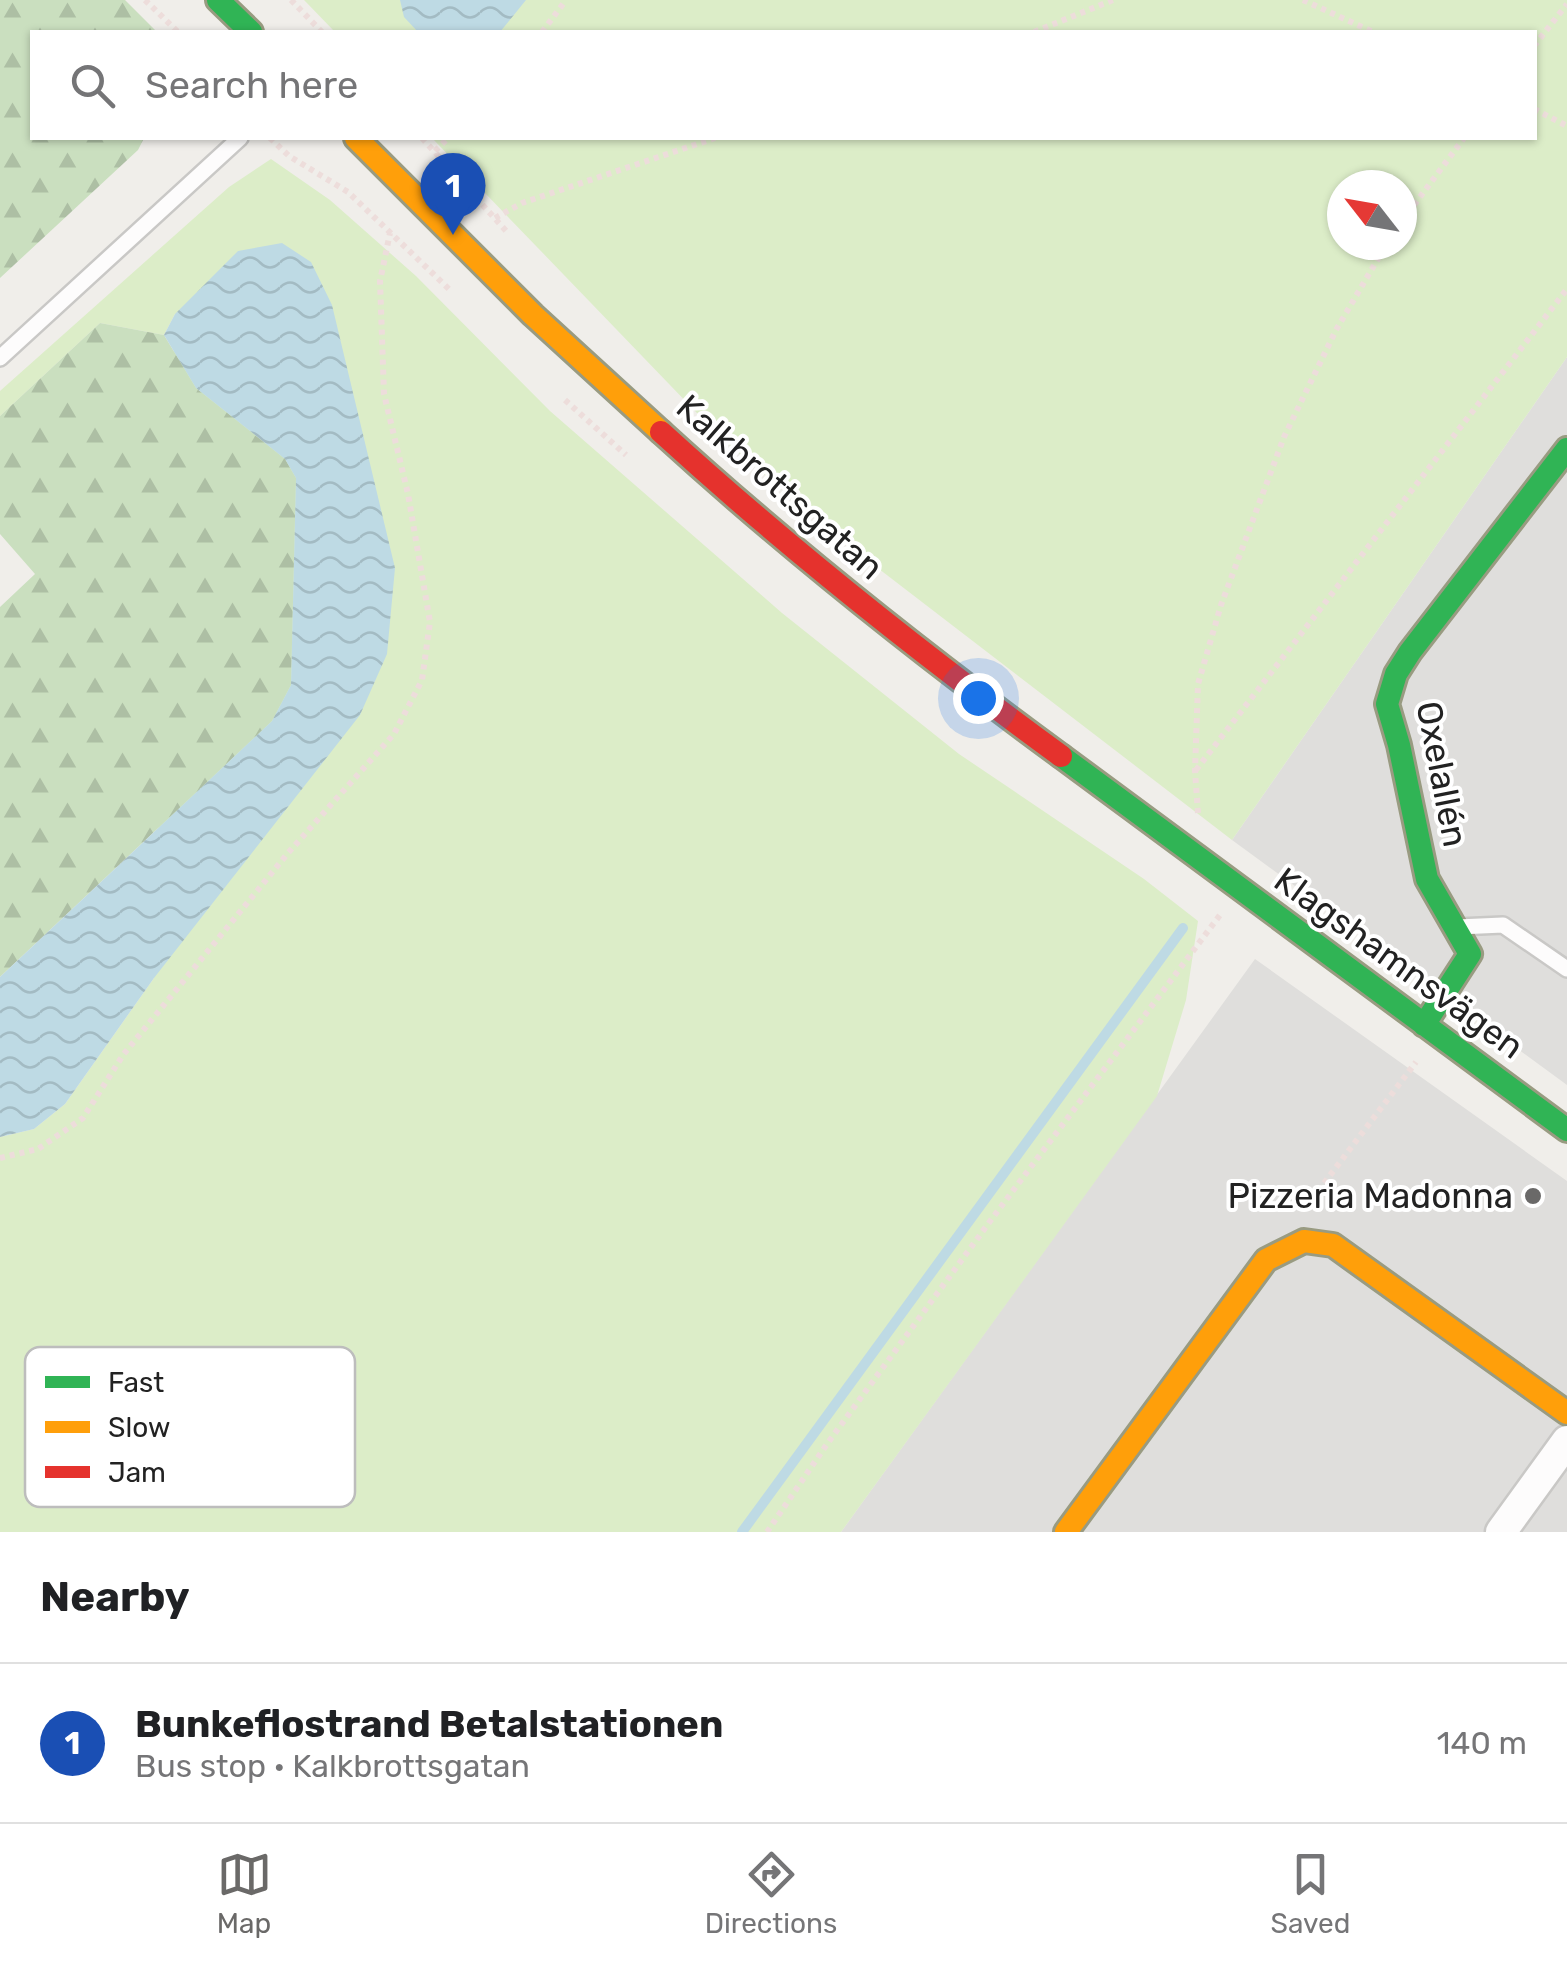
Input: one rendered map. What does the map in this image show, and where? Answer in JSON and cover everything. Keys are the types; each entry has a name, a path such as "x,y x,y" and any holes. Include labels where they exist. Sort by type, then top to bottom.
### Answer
{"street":[{"path":"218,0 249,30"},
{"name":"Kalkbrottsgatan","path":"358,140 533,315 732,497 944,670 1190,853"},
{"name":"Oxelallén","path":"1424,1025 1470,954 1427,879 1387,704 1396,674 1410,652 1567,448"},
{"name":"Klagshamnsvägen","path":"1190,853 1567,1130"},
{"path":"1066,1532 1266,1260 1304,1241 1333,1245 1567,1413"},
{"path":"1501,1532 1567,1441"}],"lane":[{"path":"0,358 238,140"},
{"path":"1454,927 1502,925 1567,969"}],"path":[{"path":"145,0 176,30"},
{"path":"291,0 320,30"},
{"path":"544,30 566,0"},
{"path":"1039,30 1113,0"},
{"path":"1303,0 1369,30"},
{"path":"1537,42 1567,4"},
{"path":"1537,111 1567,126"},
{"path":"424,140 518,244"},
{"path":"435,151 446,140"},
{"path":"495,218 522,203 709,140"},
{"path":"1417,201 1463,140"},
{"path":"0,1158 38,1149 84,1118 123,1055 288,853 394,734 422,680 430,622 408,494 384,394 380,280 390,233"},
{"path":"1200,829 1195,771 1198,684 1221,604 1284,437 1336,330 1377,260"},
{"path":"1195,771 1567,290"},
{"path":"767,1532 826,1444 1221,914"},
{"path":"1302,1212 1422,1054"}],"shaded area":[{"path":"1567,357 1567,1085 1232,840"},
{"path":"1255,959 1567,1181 1567,1532 841,1532"}],"green space":[{"path":"0,0 125,0 155,30 30,30 30,140 143,140 138,150 0,278"},
{"path":"304,0 1567,0 1567,357 1232,840 853,549 722,439 434,140 1537,140 1537,30 333,30"},
{"path":"271,159 330,200 416,276 550,411 782,613 959,754 1144,879 1198,921 1186,1000 1157,1096 841,1532 0,1532 0,1137 34,1129 65,1104 154,978 175,314 164,335 100,323 0,416 0,391 229,187"},
{"path":"100,323 164,335 196,388 285,459 296,478 291,685 272,721 0,977 0,607 35,574 0,534 0,416"}],"water":[{"path":"400,0 526,0 502,30 416,30 404,17"},
{"path":"282,243 311,262 332,305 395,568 387,654 360,715 154,978 65,1104 34,1129 0,1137 0,977 272,721 291,685 296,478 285,459 196,388 164,335 175,314 238,251"}],"waterway":[{"path":"742,1532 1183,928"}],"traffic: fast":[{"path":"218,0 249,30"},
{"path":"1424,1025 1470,954 1427,879 1387,704 1396,674 1410,652 1567,449"},
{"path":"1061,756 1567,1130"}],"traffic: slow":[{"path":"358,140 533,315 661,432"},
{"path":"1066,1532 1266,1260 1304,1241 1333,1245 1567,1413"}],"traffic: jam":[{"path":"661,432 857,600 1061,756"}],"place":[{"name":"Bunkeflostrand Betalstationen","path":"453,235"},
{"name":"Pizzeria Madonna","path":"1533,1196"}]}
